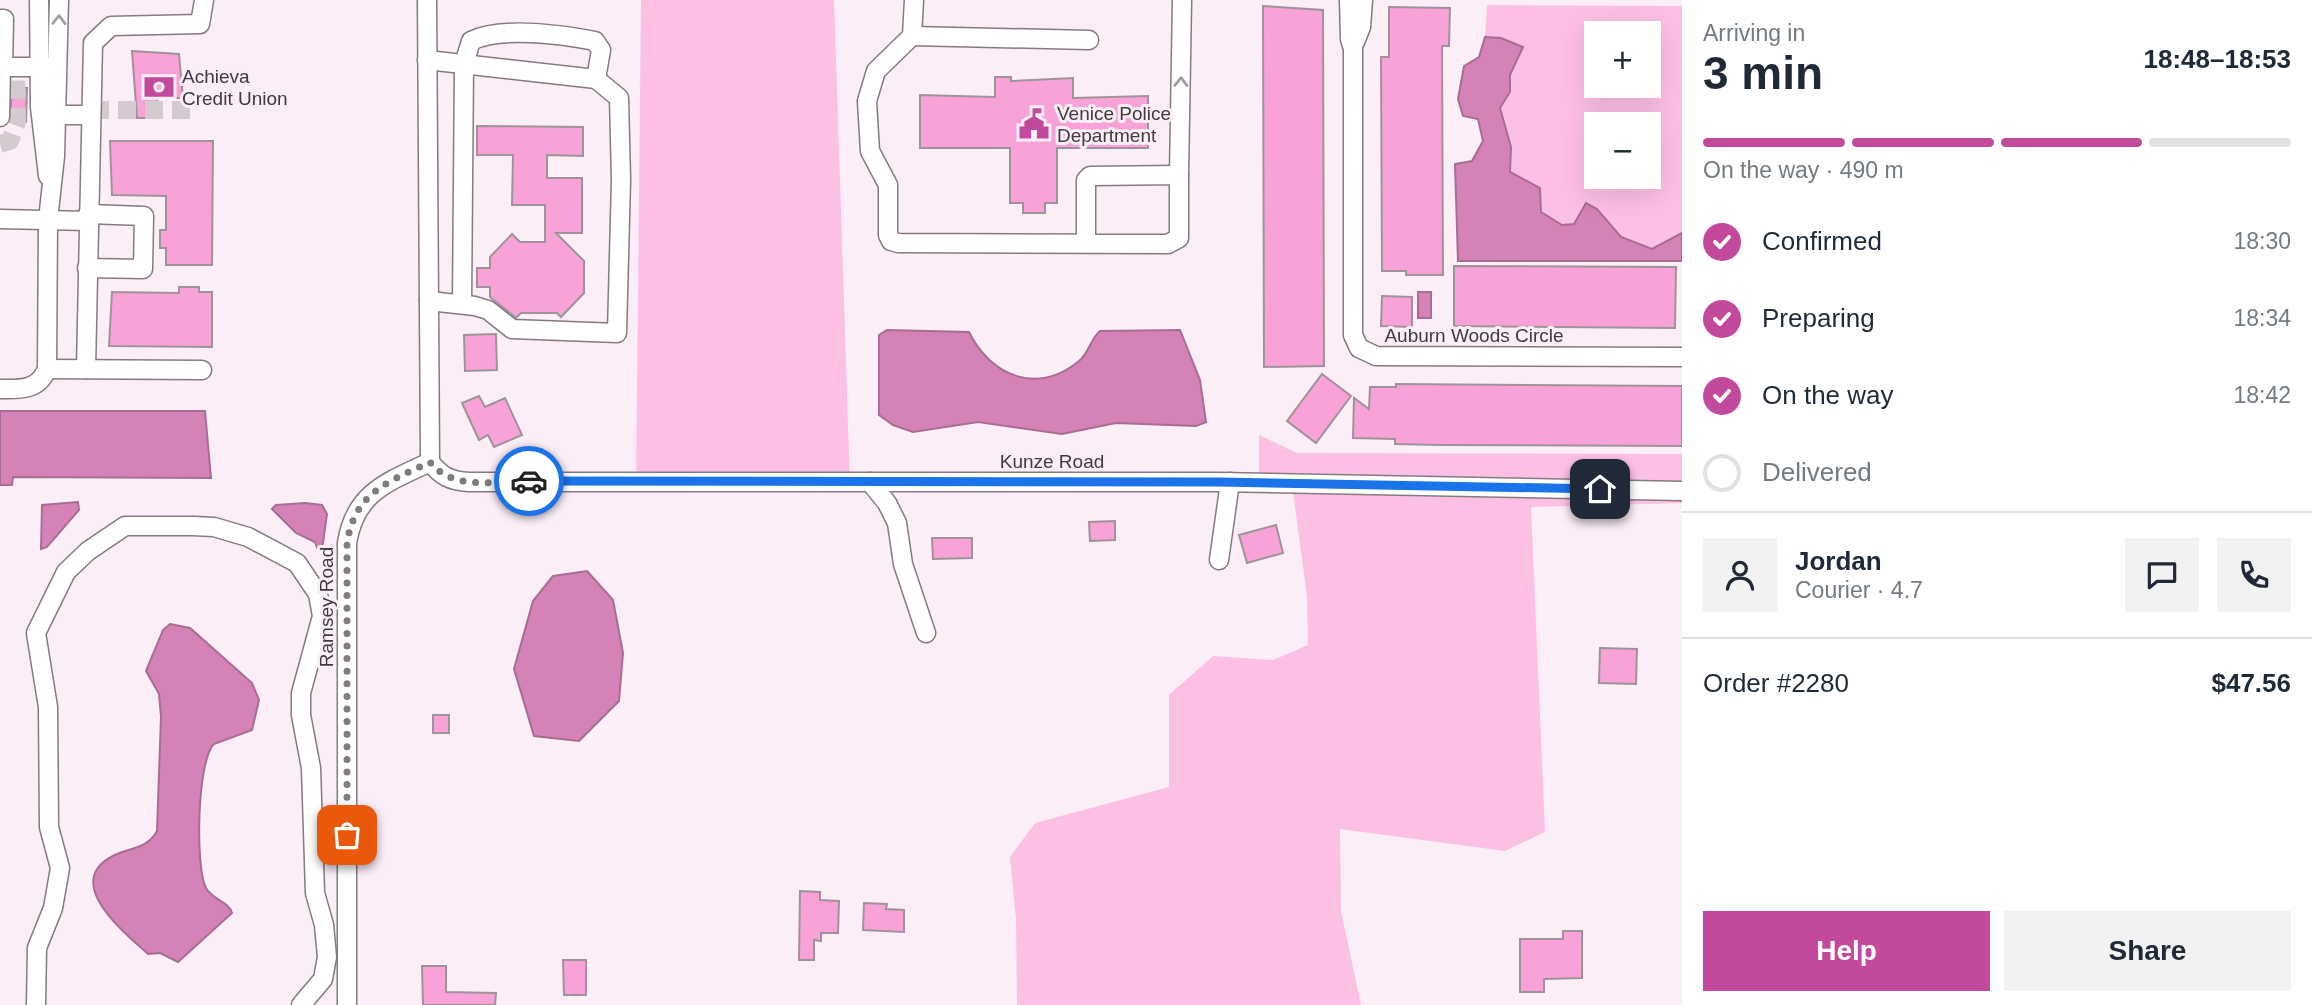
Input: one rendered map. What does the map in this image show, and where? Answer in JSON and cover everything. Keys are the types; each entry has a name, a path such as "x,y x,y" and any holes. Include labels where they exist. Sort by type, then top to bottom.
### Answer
{"street":[{"path":"0,389 33,387 42,379 47,369 48,220 51,186 48,115 39,67 39,0"},
{"path":"48,115 58,66 59,0"},
{"path":"86,369 93,43 103,30 111,26 200,24 204,0"},
{"path":"427,0 430,462"},
{"path":"914,0 912,36 876,71 867,101 870,151 888,185 888,235 898,243 1175,243 1179,238 1182,0"},
{"name":"Auburn Woods Circle","path":"1349,0 1350,39 1353,49 1353,335 1362,351 1376,356 1682,357"},
{"name":"Auburn Woods Circle","path":"1353,49 1361,27 1363,0"},
{"path":"0,19 4,19 0,117"},
{"path":"462,304 464,64 471,41 482,36 548,34 595,41 601,50 596,79"},
{"path":"912,36 1089,40"},
{"path":"427,60 596,79 619,98 621,180 617,333 512,329 488,310 429,301"},
{"path":"1,67 58,66"},
{"path":"48,115 91,115"},
{"path":"1086,243 1087,180 1090,176 1179,175"},
{"path":"0,219 144,216 143,269 87,268"},
{"path":"47,369 202,370"},
{"name":"Kunze Road","path":"430,462 439,474 469,482 1230,482 1682,491"},
{"name":"Ramsey Road","path":"347,1005 347,543 354,515 369,495 430,462"},
{"path":"870,482 897,523 903,564 926,633"},
{"path":"1219,560 1230,482"},
{"path":"36,1005 37,948 53,908 60,868 49,827 48,707 36,633 66,572 88,551 125,526 192,526 214,527 248,537 297,563 318,594 322,616 301,693 301,715 311,768 314,893 324,925 327,957 323,979 301,1005"}],"shaded area":[{"path":"641,0 834,0 850,485 636,488"},
{"path":"1487,5 1682,6 1682,233 1652,249 1621,237 1597,210 1587,204 1574,224 1562,225 1541,212 1539,188 1510,172 1511,147 1500,108 1510,92 1510,75 1522,47 1485,37"},
{"path":"1485,37 1501,38 1523,47 1510,75 1510,92 1500,108 1511,147 1510,172 1540,188 1541,212 1562,225 1574,224 1586,203 1597,209 1621,237 1652,249 1682,233 1682,261 1458,261 1455,164 1472,161 1483,141 1478,119 1463,116 1458,99 1464,66 1479,57"},
{"path":"1418,292 1431,292 1431,318 1418,318"},
{"path":"887,330 969,332 978,348 1003,370 1032,379 1048,377 1079,361 1100,331 1180,330 1200,380 1206,422 1196,426 1116,423 1062,434 978,422 913,432 893,425 879,415 879,335"},
{"path":"0,411 205,411 211,478 13,477 12,485 0,485"},
{"path":"1259,435 1297,453 1682,454 1682,503 1531,507 1545,832 1505,851 1340,829 1341,911 1361,1005 1017,1005 1016,920 1010,857 1035,823 1169,787 1169,695 1213,656 1273,660 1308,645 1307,597 1291,476 1259,477"},
{"path":"78,502 79,510 47,547 41,549 42,505"},
{"path":"276,505 322,505 327,514 322,550 318,550 315,542 296,533 272,509"},
{"path":"587,571 613,600 623,653 619,701 579,741 534,736 514,669 533,601 553,576"},
{"path":"170,624 190,628 252,683 259,700 252,730 214,744 208,754 201,791 199,837 202,876 209,892 228,906 232,913 178,962 160,953 148,954 125,933 102,906 95,892 94,878 100,865 117,854 145,844 157,831 161,717 159,694 146,671 163,630"}],"building":[{"path":"1263,6 1323,10 1324,366 1264,367"},
{"path":"1389,7 1450,8 1449,46 1442,46 1443,275 1406,275 1406,271 1382,271 1381,57 1389,57"},
{"name":"Achieva Credit Union","path":"132,51 179,54 183,98 157,98 158,118 137,118"},
{"name":"Venice Police Department","path":"995,77 1011,77 1011,81 1073,78 1073,98 1148,96 1148,148 1057,148 1057,203 1045,203 1045,213 1023,213 1023,203 1010,203 1010,148 920,148 920,95 995,97"},
{"path":"12,88 27,88 26,122 10,122"},
{"path":"477,126 583,127 583,156 547,155 547,178 582,178 582,233 556,233 584,261 584,293 561,317 557,313 521,313 516,318 490,297 490,287 477,287 477,268 490,268 490,257 512,234 520,242 545,242 545,205 512,205 513,155 477,155"},
{"path":"110,141 213,141 212,265 166,265 166,248 160,248 160,230 166,230 166,196 112,195"},
{"path":"1454,266 1676,267 1675,328 1454,326"},
{"path":"179,287 199,287 199,292 212,292 212,347 109,346 112,292 179,293"},
{"path":"1382,296 1412,297 1412,327 1381,326"},
{"path":"496,334 497,370 465,371 464,335"},
{"path":"1322,374 1351,396 1316,443 1287,421"},
{"path":"1396,384 1682,386 1682,446 1395,444 1395,439 1353,438 1354,398 1369,409 1370,387 1396,387"},
{"path":"479,396 485,407 505,398 522,435 494,447 488,435 479,440 462,403"},
{"path":"1115,521 1115,540 1090,541 1089,522"},
{"path":"1276,525 1283,553 1247,563 1239,535"},
{"path":"932,538 972,538 972,558 933,559"},
{"path":"1600,648 1637,649 1636,684 1599,683"},
{"path":"433,715 449,715 449,733 433,733"},
{"path":"800,891 820,892 820,900 839,901 838,933 821,933 821,941 814,940 814,960 799,960"},
{"path":"864,903 887,904 886,909 904,910 904,932 863,930"},
{"path":"1563,931 1582,931 1582,978 1544,979 1544,992 1520,992 1520,939 1563,939"},
{"path":"563,960 586,960 586,995 564,995"},
{"path":"422,966 446,966 446,992 496,993 495,1005 423,1005"}],"tunnel":[{"path":"0,144 10,141 17,122 16,67"},
{"path":"91,110 194,110"}],"way so far":[{"path":"347,835 347,543 354,515 369,495 384,484 430,462 439,474 456,481 529,481"}],"place":[{"name":"Achieva Credit Union","path":"159,87"},
{"name":"Venice Police Department","path":"1034,124"}],"route":[{"path":"529,481 1219,482 1600,489"}]}
